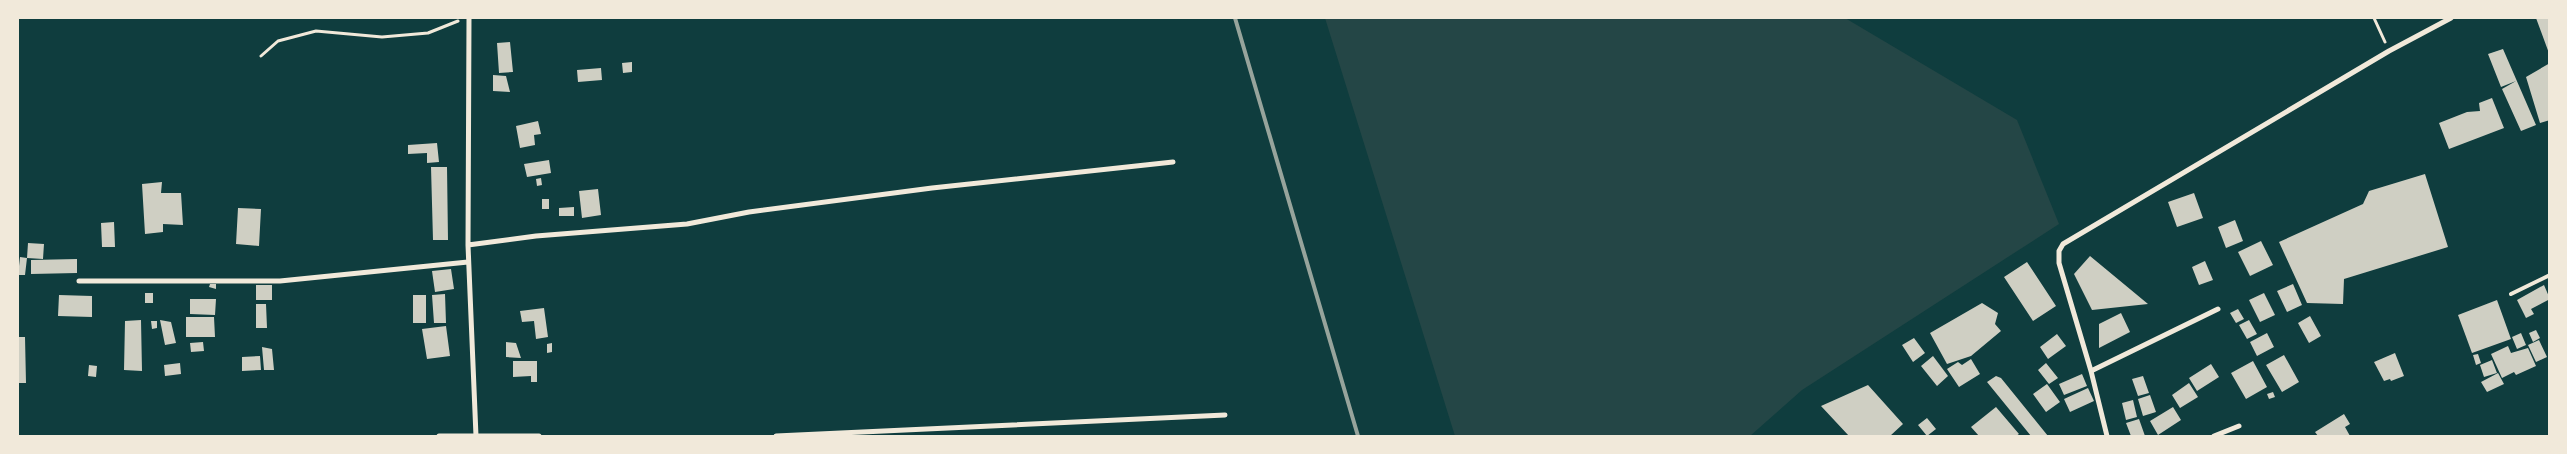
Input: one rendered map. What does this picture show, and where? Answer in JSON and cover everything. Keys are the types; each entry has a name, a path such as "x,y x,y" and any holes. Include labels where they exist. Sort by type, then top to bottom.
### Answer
{"street":[{"path":"469,18 468,262 476,436"},
{"path":"2107,436 2091,371 2059,263 2059,251 2063,244 2389,51 2451,18"},
{"path":"468,245 536,236 686,224 749,212 932,188 1173,162"},
{"path":"79,281 280,282 468,262"},
{"path":"2091,371 2218,309"},
{"path":"776,436 1225,415"},
{"path":"2214,436 2239,426"},
{"path":"439,436 539,436"}],"lane":[{"path":"2511,294 2550,275"}],"path":[{"path":"261,56 278,41 316,31 382,37 428,33 465,18"},
{"path":"2374,18 2389,51"}],"shaded area":[{"path":"1325,18 1845,18 2017,120 2059,224 1802,390 1750,436 1455,436"}],"building":[{"path":"2536,18 2550,18 2550,56"},
{"path":"510,42 513,72 499,73 497,43"},
{"path":"2503,49 2536,125 2521,131 2502,89 2516,81 2501,87 2488,54"},
{"path":"632,62 632,72 623,73 622,63"},
{"path":"2550,63 2550,120 2540,123 2526,77"},
{"path":"601,68 602,80 578,82 577,70"},
{"path":"493,75 506,76 510,92 493,91"},
{"path":"2492,98 2504,128 2449,149 2439,123 2467,112 2480,111 2479,103"},
{"path":"538,121 541,134 534,135 535,145 520,148 516,126"},
{"path":"437,143 439,162 427,163 427,153 408,154 408,145"},
{"path":"549,160 551,173 527,177 524,164"},
{"path":"431,167 447,167 448,240 433,240"},
{"path":"2425,174 2448,247 2344,279 2343,304 2307,303 2279,242 2363,204 2369,191"},
{"path":"541,178 542,185 537,186 536,179"},
{"path":"162,182 161,193 181,193 183,225 163,224 163,232 145,234 142,184"},
{"path":"598,189 601,215 582,218 579,191"},
{"path":"2194,193 2203,218 2177,227 2168,202"},
{"path":"542,199 549,199 549,209 542,209"},
{"path":"574,207 574,216 559,216 559,208"},
{"path":"238,208 261,209 259,246 236,244"},
{"path":"2235,220 2243,241 2226,248 2218,227"},
{"path":"114,222 115,247 102,247 101,223"},
{"path":"2261,241 2273,265 2250,276 2238,252"},
{"path":"28,243 44,244 43,259 27,258"},
{"path":"2090,256 2148,304 2092,310 2074,274"},
{"path":"20,257 27,258 25,275 18,275"},
{"path":"77,259 77,273 31,274 31,260"},
{"path":"2205,261 2213,280 2199,285 2192,267"},
{"path":"2027,262 2056,306 2033,321 2004,277"},
{"path":"451,269 454,289 435,292 432,271"},
{"path":"210,284 216,284 216,289 209,287"},
{"path":"2293,284 2302,305 2287,312 2277,291"},
{"path":"256,285 272,285 272,300 256,300"},
{"path":"2544,285 2550,299 2531,309 2534,314 2526,318 2517,300"},
{"path":"145,293 153,293 153,303 145,303"},
{"path":"2264,293 2275,315 2260,322 2249,300"},
{"path":"445,294 446,323 434,323 432,295"},
{"path":"59,295 92,296 92,317 58,316"},
{"path":"413,295 426,295 426,323 413,323"},
{"path":"190,299 216,299 215,315 190,314"},
{"path":"2497,300 2511,339 2472,353 2458,315"},
{"path":"1982,303 1998,313 1995,324 2001,331 1971,356 1947,364 1930,333"},
{"path":"256,304 266,304 267,328 256,328"},
{"path":"544,308 548,337 536,339 534,321 522,322 520,311"},
{"path":"2238,309 2244,319 2236,323 2230,313"},
{"path":"2121,313 2130,332 2099,348 2099,324"},
{"path":"2310,316 2321,336 2309,343 2298,323"},
{"path":"186,317 214,317 215,337 186,337"},
{"path":"141,320 142,371 124,370 125,321"},
{"path":"160,320 171,322 176,343 165,345"},
{"path":"2249,320 2257,334 2247,339 2239,325"},
{"path":"151,321 157,321 157,328 152,329"},
{"path":"446,326 450,356 427,359 422,329"},
{"path":"2536,330 2540,338 2533,342 2529,333"},
{"path":"2267,333 2274,347 2257,356 2250,342"},
{"path":"2521,333 2526,345 2517,349 2512,337"},
{"path":"2057,334 2066,346 2048,359 2040,347"},
{"path":"18,337 25,337 26,383 18,383"},
{"path":"1914,338 1925,353 1913,362 1902,345"},
{"path":"2539,340 2547,357 2536,362 2528,345"},
{"path":"203,342 204,351 191,352 190,343"},
{"path":"506,342 516,343 521,358 506,357"},
{"path":"552,343 552,352 547,353 547,344"},
{"path":"2508,346 2511,353 2528,348 2536,366 2516,375 2514,372 2502,378 2491,354"},
{"path":"262,347 272,349 274,370 264,370"},
{"path":"2395,353 2404,376 2391,381 2390,379 2384,381 2374,362"},
{"path":"2478,354 2481,363 2476,365 2473,355"},
{"path":"2284,355 2299,382 2282,392 2266,365"},
{"path":"260,356 261,370 242,371 242,357"},
{"path":"1933,356 1948,376 1937,386 1921,366"},
{"path":"1971,359 1980,374 1959,387 1947,369 1958,362 1962,365"},
{"path":"2492,360 2497,373 2484,377 2480,365"},
{"path":"513,361 537,361 537,382 531,382 531,376 513,377"},
{"path":"2253,361 2267,387 2246,399 2231,373"},
{"path":"180,363 181,374 165,376 164,365"},
{"path":"2046,363 2058,378 2049,384 2038,370"},
{"path":"2211,364 2219,377 2197,391 2189,378"},
{"path":"89,365 97,366 96,377 88,376"},
{"path":"2498,373 2504,384 2487,392 2481,382"},
{"path":"2082,374 2087,386 2064,395 2059,384"},
{"path":"1996,376 2001,378 2048,436 2031,436 1987,382"},
{"path":"2143,376 2149,393 2138,396 2132,379"},
{"path":"2189,383 2198,397 2180,408 2172,395"},
{"path":"2047,384 2060,402 2046,412 2033,394"},
{"path":"1868,385 1903,424 1890,436 1849,436 1821,406"},
{"path":"2088,388 2094,401 2070,412 2064,399"},
{"path":"2273,392 2275,397 2269,399 2267,394"},
{"path":"2150,395 2156,412 2143,416 2138,399"},
{"path":"2133,400 2137,417 2126,420 2122,403"},
{"path":"1996,407 2019,434 2016,436 1979,436 1971,427"},
{"path":"2173,407 2181,420 2158,435 2150,421"},
{"path":"2344,414 2350,424 2345,427 2350,436 2318,436 2315,432"},
{"path":"1927,418 1936,429 1927,436 1918,425"},
{"path":"2139,419 2145,436 2131,436 2126,423"}],"railway":[{"path":"1235,18 1358,436"}]}
